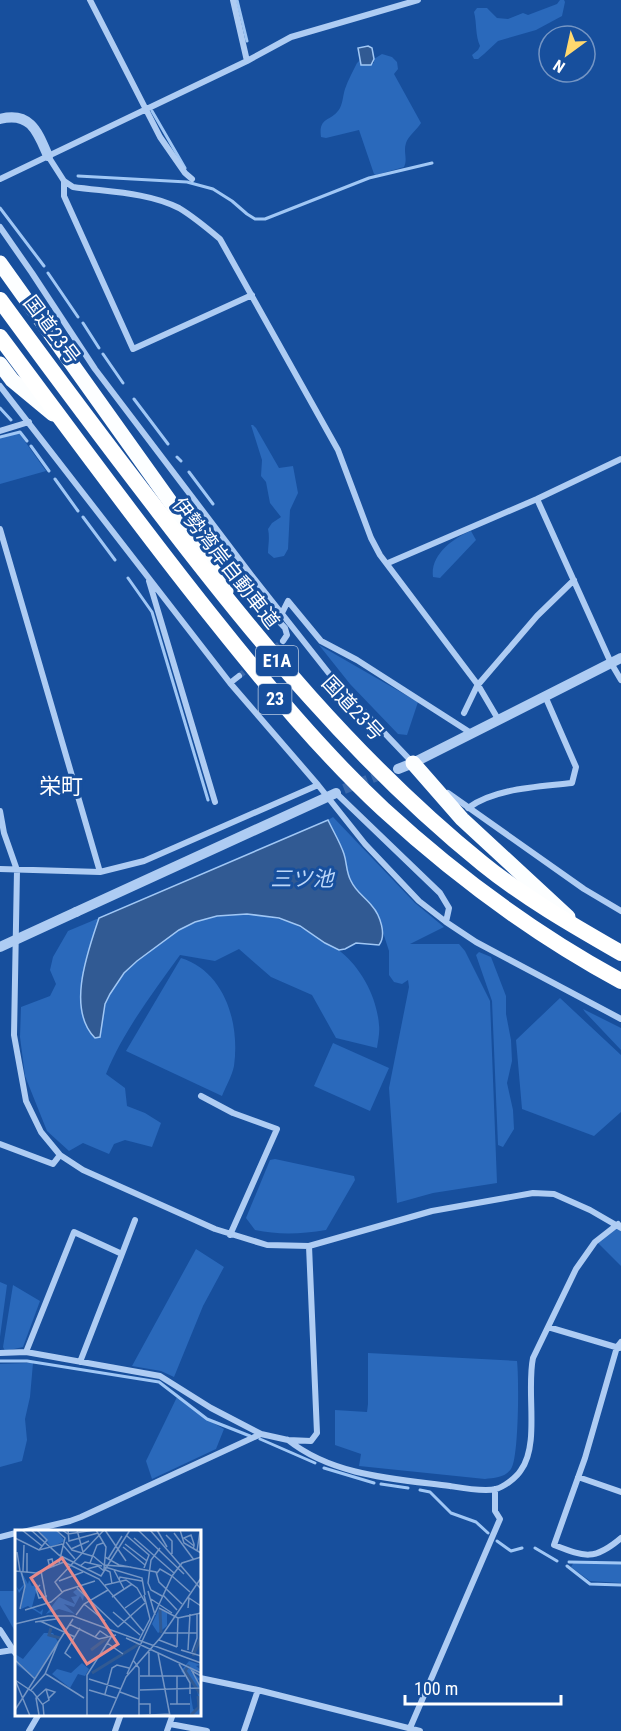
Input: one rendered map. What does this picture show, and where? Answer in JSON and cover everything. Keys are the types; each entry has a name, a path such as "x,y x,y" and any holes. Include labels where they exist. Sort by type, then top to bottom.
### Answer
{"highway":[{"name":"23","path":"0,263 211,559 231,602"},
{"name":"国道23号","path":"0,295 231,602 328,714 424,810 498,872 621,951"},
{"name":"伊勢湾岸自動車道","path":"0,300 245,625 344,734 396,788 485,865 542,905 621,951"},
{"name":"E1A","path":"0,337 184,582 296,718 336,760 382,807 483,894 541,934 621,983"},
{"name":"23","path":"0,343 185,592 306,735 369,800 477,892 588,968 621,983"},
{"name":"23","path":"0,363 12,380 53,414"},
{"path":"413,763 462,819 572,921"}],"street":[{"path":"90,0 160,138 185,173 192,179"},
{"path":"233,0 247,60"},
{"path":"0,179 247,60 291,36 397,2 418,0"},
{"path":"0,119 11,116 20,118 33,126 64,181 73,187 147,197 177,207 196,218 220,239 338,450 371,538 380,555 478,685 498,719"},
{"path":"64,181 64,196 133,349 252,295"},
{"path":"0,227 95,369 335,681 413,763 451,796 584,890 621,910"},
{"path":"0,386 230,684 318,785 365,844 419,901 476,942 621,1019"},
{"path":"0,431 29,422"},
{"path":"388,563 537,499 621,459"},
{"path":"537,499 574,580 616,661 621,680"},
{"path":"0,530 100,872"},
{"path":"252,576 249,589 285,628 287,634 283,641"},
{"path":"148,577 215,802"},
{"path":"464,713 478,685 537,616 574,580"},
{"path":"282,613 288,601 321,641 357,660 471,733"},
{"path":"398,769 616,661"},
{"path":"230,684 239,676"},
{"path":"468,808 477,802 518,789 572,783 576,767 545,696"},
{"path":"0,869 100,872 144,861 318,785"},
{"path":"0,947 340,791 440,893 449,908 446,922"},
{"path":"0,812 4,833 17,870 14,1035 26,1101 41,1132 60,1155 83,1170 230,1235 267,1245 309,1246 432,1211 533,1193 554,1194 619,1226"},
{"path":"201,1096 233,1113 277,1128 230,1235"},
{"path":"0,1144 53,1164 60,1155"},
{"path":"81,1362 135,1220"},
{"path":"288,1440 330,1463 360,1472 390,1479 495,1490 520,1473 529,1458 531,1442 530,1372 533,1358 576,1269 595,1242 619,1226"},
{"path":"26,1352 74,1232 122,1254"},
{"path":"0,1353 26,1352 160,1376 211,1408 261,1434 288,1440 311,1441 317,1433 309,1246"},
{"path":"548,1328 620,1346 554,1545 576,1554 592,1556 610,1547 621,1538"},
{"path":"32,1530 81,1517 261,1434"},
{"path":"578,1477 621,1492"},
{"path":"410,1728 500,1519 495,1511 495,1490"},
{"path":"0,1537 15,1533"},
{"path":"0,1630 15,1652"},
{"path":"0,1652 15,1652"},
{"path":"201,1678 258,1690 420,1731"},
{"path":"244,1731 258,1690"},
{"path":"29,1731 38,1716"},
{"path":"115,1731 120,1716"},
{"path":"169,1728 207,1731"}],"shaded area":[{"path":"560,0 565,2 562,16 547,24 537,24 536,30 498,41 478,59 474,59 472,55 480,46 474,12 477,8 487,8 497,18 508,19 523,13 528,15 557,4"},
{"path":"382,54 392,57 397,62 398,69 394,74 421,123 406,143 404,167 376,175 359,130 326,138 321,137 321,130 324,122 340,108 346,86 357,63 360,60 362,65 374,63 374,59"},
{"path":"251,425 256,428 279,468 293,466 298,493 290,510 288,549 284,556 274,558 268,553 268,529 281,517 270,503 266,482 261,476 262,460"},
{"path":"19,433 46,471 0,484 0,438"},
{"path":"471,531 476,540 440,578 433,577 435,562 444,548"},
{"path":"319,645 418,702 407,735 398,734 350,684"},
{"path":"333,817 415,903 444,927 410,944 459,944 465,951 490,1001 497,1183 433,1193 397,1203 389,1088 409,987 408,980 402,984 394,982 389,975 389,951 380,923 374,908 357,892 346,871 344,854 328,820"},
{"path":"247,914 280,919 297,926 337,949 349,959 362,975 372,995 378,1015 377,1048 336,1038 312,995 271,977 239,949 215,961 180,955 130,1027 106,1074 125,1088 127,1106 161,1123 152,1147 125,1140 114,1144 109,1154 83,1143 69,1151 47,1131 25,1076 20,1037 21,1007 50,996 56,984 50,970 53,957 68,931 99,918 85,963 81,996 86,1026 95,1038 109,994 117,981 141,956 170,935 200,920 219,915"},
{"path":"479,952 491,957 506,996 512,1061 507,1083 513,1110 514,1129 503,1147 498,1145 492,1001 476,955"},
{"path":"181,958 196,965 209,975 219,987 231,1017 234,1033 234,1066 222,1096 126,1051"},
{"path":"560,998 621,1055 621,1112 594,1136 522,1109 516,1040"},
{"path":"583,1009 621,1028 621,1050 585,1012"},
{"path":"333,1043 389,1068 370,1111 314,1086"},
{"path":"275,1159 354,1176 355,1180 326,1230 290,1233 264,1232 255,1230 246,1218 270,1160"},
{"path":"615,1228 621,1231 621,1266 598,1243"},
{"path":"196,1249 224,1267 203,1306 174,1377 161,1371 132,1366"},
{"path":"0,1282 7,1285 0,1337"},
{"path":"13,1285 40,1301 23,1347 5,1351 3,1347"},
{"path":"368,1353 517,1361 516,1450 509,1472 503,1476 485,1479 359,1466 361,1454 335,1445 335,1410 367,1412"},
{"path":"33,1363 30,1397 25,1419 27,1440 22,1461 0,1467 0,1364"},
{"path":"177,1397 224,1429 216,1449 152,1479 146,1461"},
{"path":"574,1562 621,1563 621,1583 590,1581 571,1567"},
{"path":"0,1591 15,1591 15,1631 0,1605"}],"water":[{"path":"368,46 372,48 374,59 371,65 361,65 358,48"},
{"name":"三ツ池","path":"328,820 345,857 351,881 375,910 380,920 382,936 379,945 356,943 339,950 300,926 279,918 247,914 217,916 195,922 179,930 124,973 105,1004 100,1037 95,1038 86,1026 81,996 85,963 99,918"}],"waterway":[{"path":"237,0 247,41"},
{"path":"152,111 185,168"},
{"path":"78,176 187,182 213,189 255,219 265,219 369,178 432,163"},
{"path":"0,208 44,266"},
{"path":"48,273 78,317"},
{"path":"83,323 99,348"},
{"path":"103,354 123,383"},
{"path":"134,399 168,444"},
{"path":"0,408 11,420"},
{"path":"0,437 20,432 27,441"},
{"path":"31,446 49,471"},
{"path":"177,457 181,461"},
{"path":"189,472 213,504"},
{"path":"55,479 78,511"},
{"path":"83,517 115,560"},
{"path":"128,578 152,612 208,800"},
{"path":"0,1361 27,1361 159,1382 207,1419 250,1436"},
{"path":"260,1439 315,1463"},
{"path":"324,1468 374,1483"},
{"path":"381,1484 408,1488"},
{"path":"420,1490 430,1492 451,1513 476,1522 488,1533"},
{"path":"497,1541 511,1551 522,1548"},
{"path":"535,1548 557,1561"},
{"path":"569,1562 621,1563"},
{"path":"567,1566 590,1584 621,1585"}],"tunnel":[{"path":"239,676 283,641"},
{"path":"344,789 388,772"}],"district":[{"name":"栄町","path":"61,786"}]}
